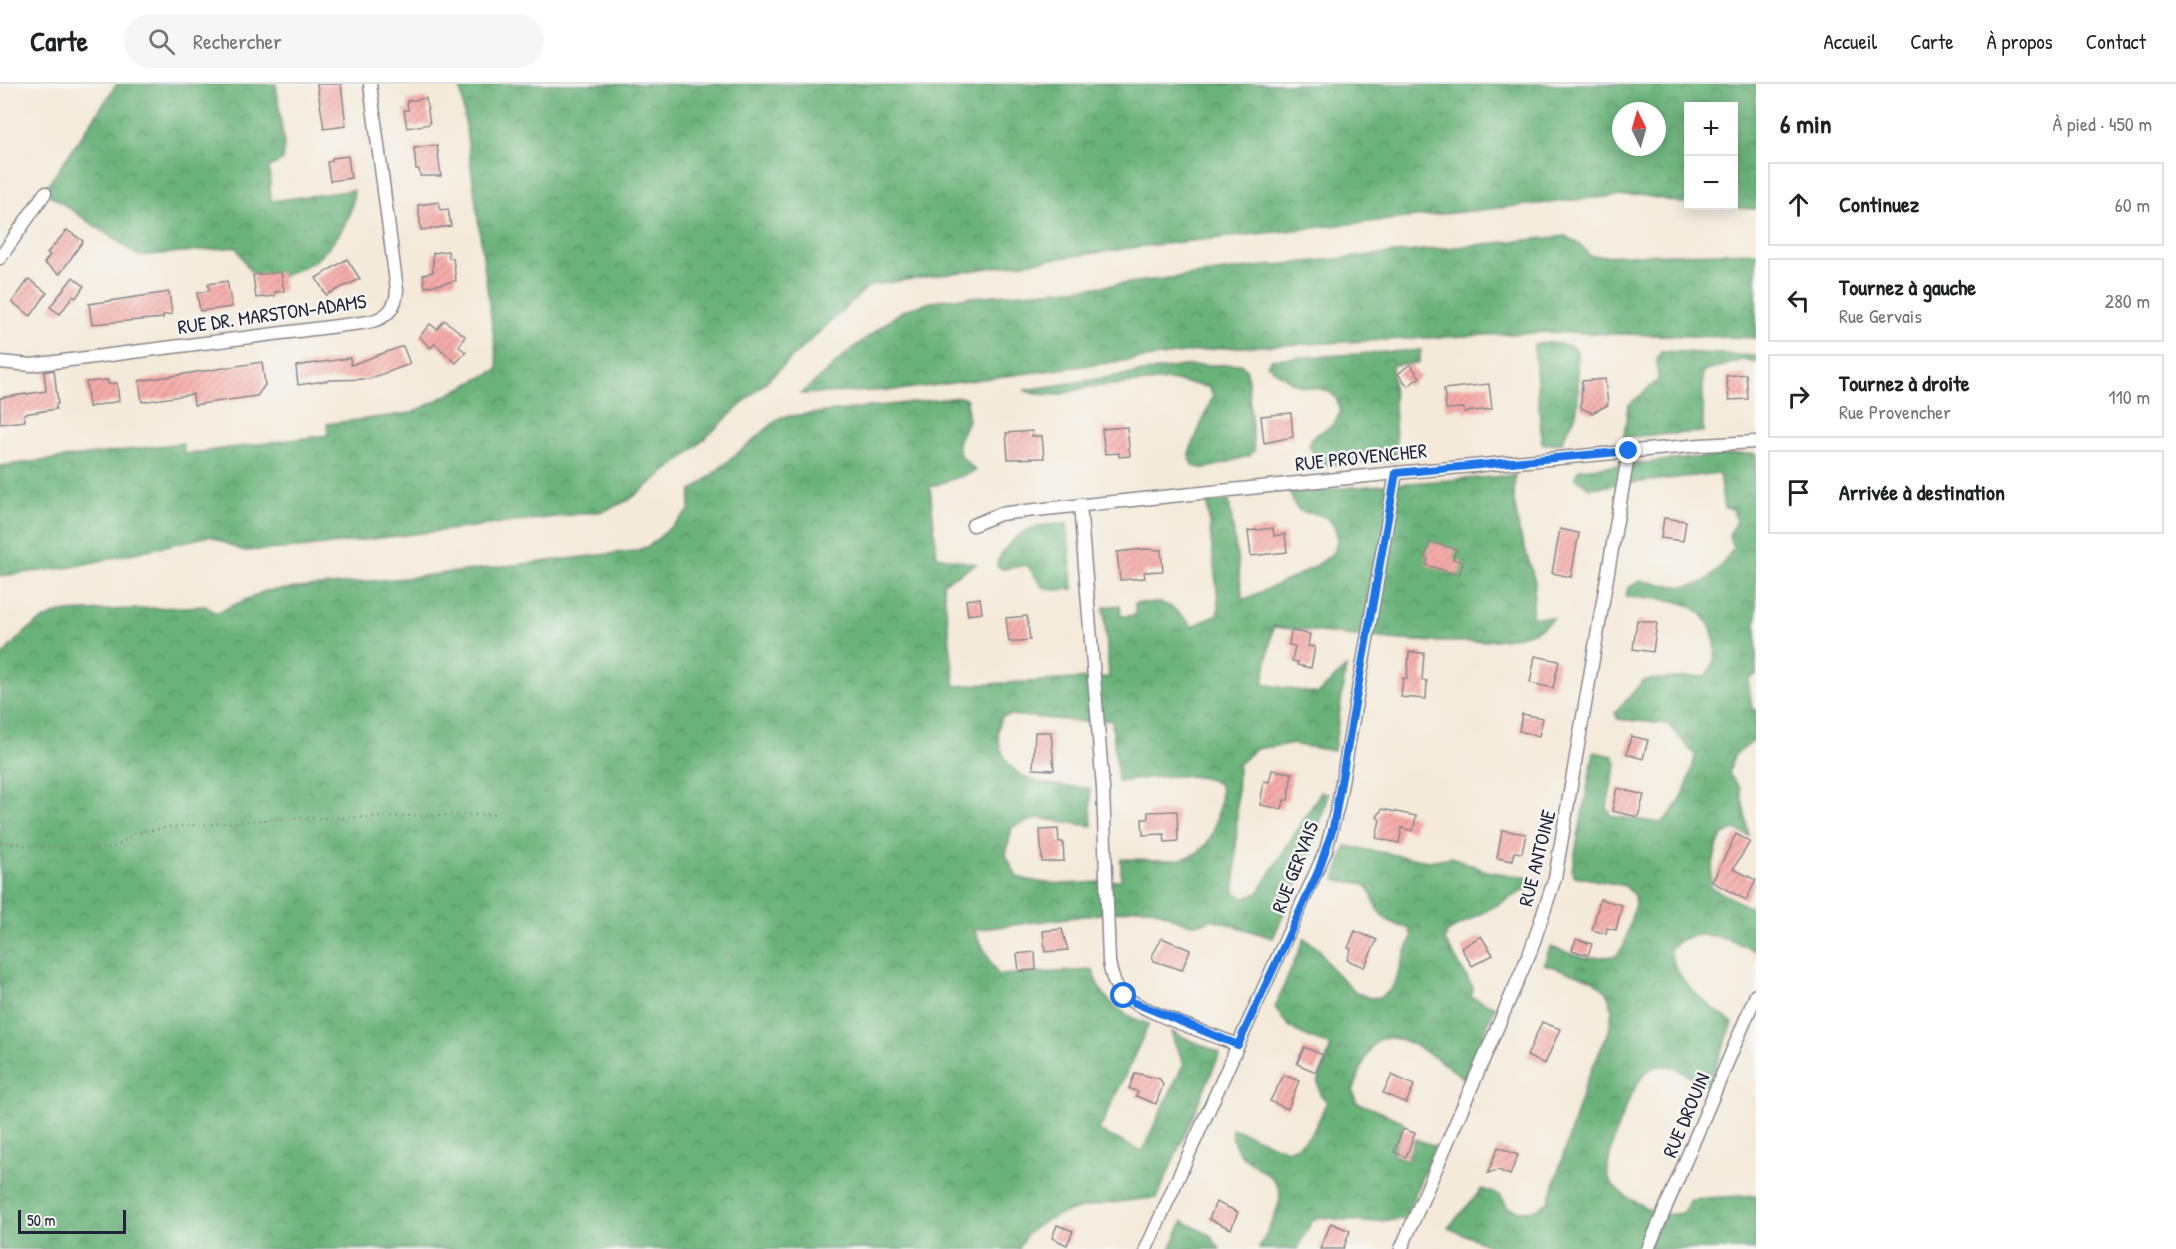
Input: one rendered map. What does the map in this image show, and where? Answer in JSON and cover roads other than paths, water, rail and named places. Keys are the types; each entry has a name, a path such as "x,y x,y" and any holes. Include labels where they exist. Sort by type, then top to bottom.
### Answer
{"street":[{"name":"RUE DR. MARSTON-ADAMS","path":"0,362 31,365 369,322 387,315 393,308 397,290 370,84"},
{"path":"0,258 45,193"},
{"name":"RUE PROVENCHER","path":"973,525 1000,514 1080,505 1629,451 1756,442"},
{"name":"RUE ANTOINE","path":"1401,1249 1531,950 1555,878 1629,451"},
{"name":"RUE GERVAIS","path":"1146,1249 1318,872 1333,828 1396,473"},
{"path":"1080,505 1100,748 1109,962 1113,981 1118,989 1133,1002 1238,1045"},
{"name":"RUE DROUIN","path":"1648,1249 1756,995"}]}
